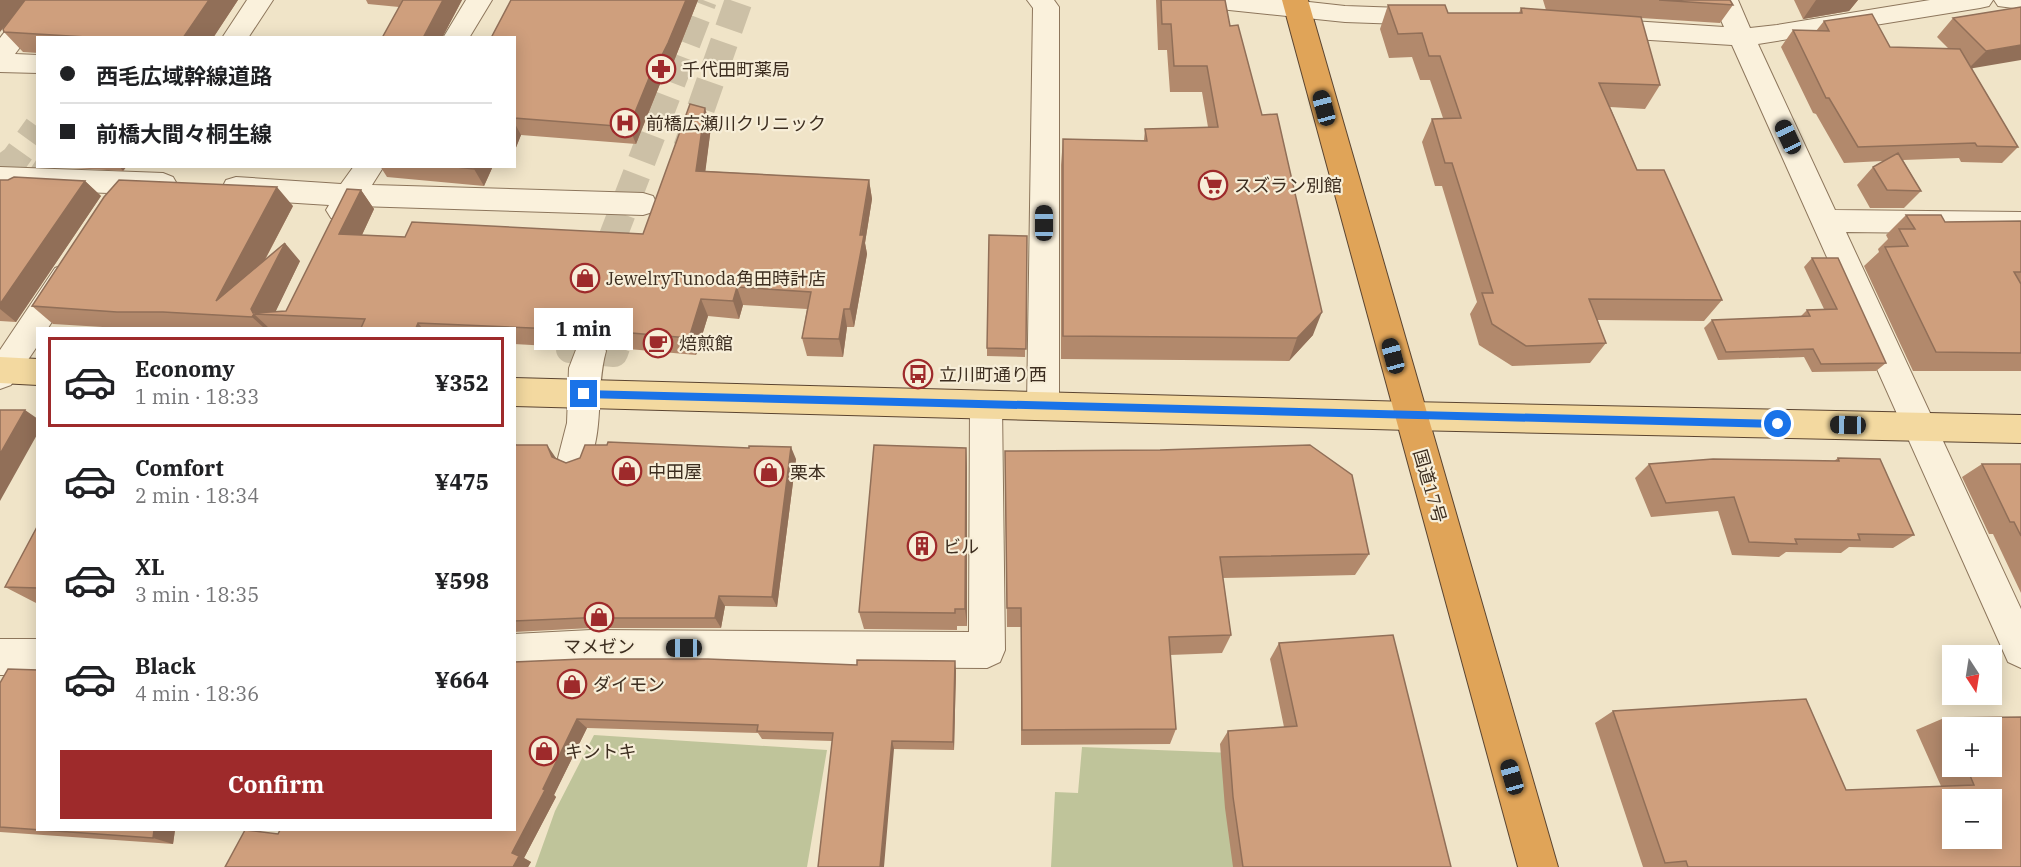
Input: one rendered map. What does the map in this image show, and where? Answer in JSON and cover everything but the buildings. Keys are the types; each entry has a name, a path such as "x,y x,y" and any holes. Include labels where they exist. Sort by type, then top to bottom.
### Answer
{"highway":[{"name":"国道17号","path":"1296,4 1538,867"}],"main road":[{"path":"1,372 36,372"},
{"path":"516,392 1410,416 2021,429"}],"street":[{"path":"0,56 42,0"},
{"path":"236,36 260,0"},
{"path":"457,36 479,0"},
{"path":"1040,0 1046,7 1043,406"},
{"path":"1210,0 1296,4 1345,14 1452,18"},
{"path":"1725,0 2021,650"},
{"path":"1583,26 1742,37 1777,34 1980,0"},
{"path":"2007,0 2021,1"},
{"path":"0,63 36,64"},
{"path":"329,236 349,195 369,168"},
{"path":"111,206 141,175"},
{"path":"0,178 141,175 200,186 349,195 643,204"},
{"path":"1827,220 2021,224"},
{"path":"1,372 80,255"},
{"path":"575,458 583,423 585,368 590,351"},
{"path":"521,651 591,648 987,650 986,405"},
{"path":"0,657 36,657"}],"green space":[{"path":"594,735 827,750 807,867 535,867 555,811"},
{"path":"1082,747 1233,753 1241,867 1051,867 1055,792 1078,793"}],"tunnel":[{"path":"630,307 614,353 570,349 703,0"},
{"path":"687,148 739,0"},
{"path":"0,170 15,159 36,130"},
{"path":"0,214 10,200 35,187 48,168"}],"place":[{"name":"千代田町薬局","path":"661,69"},
{"name":"前橋広瀬川クリニック","path":"625,123"},
{"name":"スズラン別館","path":"1213,185"},
{"name":"JewelryTunoda角田時計店","path":"585,278"},
{"name":"焙煎館","path":"658,343"},
{"name":"立川町通り西","path":"918,374"},
{"name":"中田屋","path":"627,471"},
{"name":"栗本","path":"769,472"},
{"name":"ビル","path":"922,546"},
{"name":"マメゼン","path":"599,617"},
{"name":"ダイモン","path":"572,684"},
{"name":"キントキ","path":"544,751"}],"route":[{"path":"584,394 1778,424"}]}
